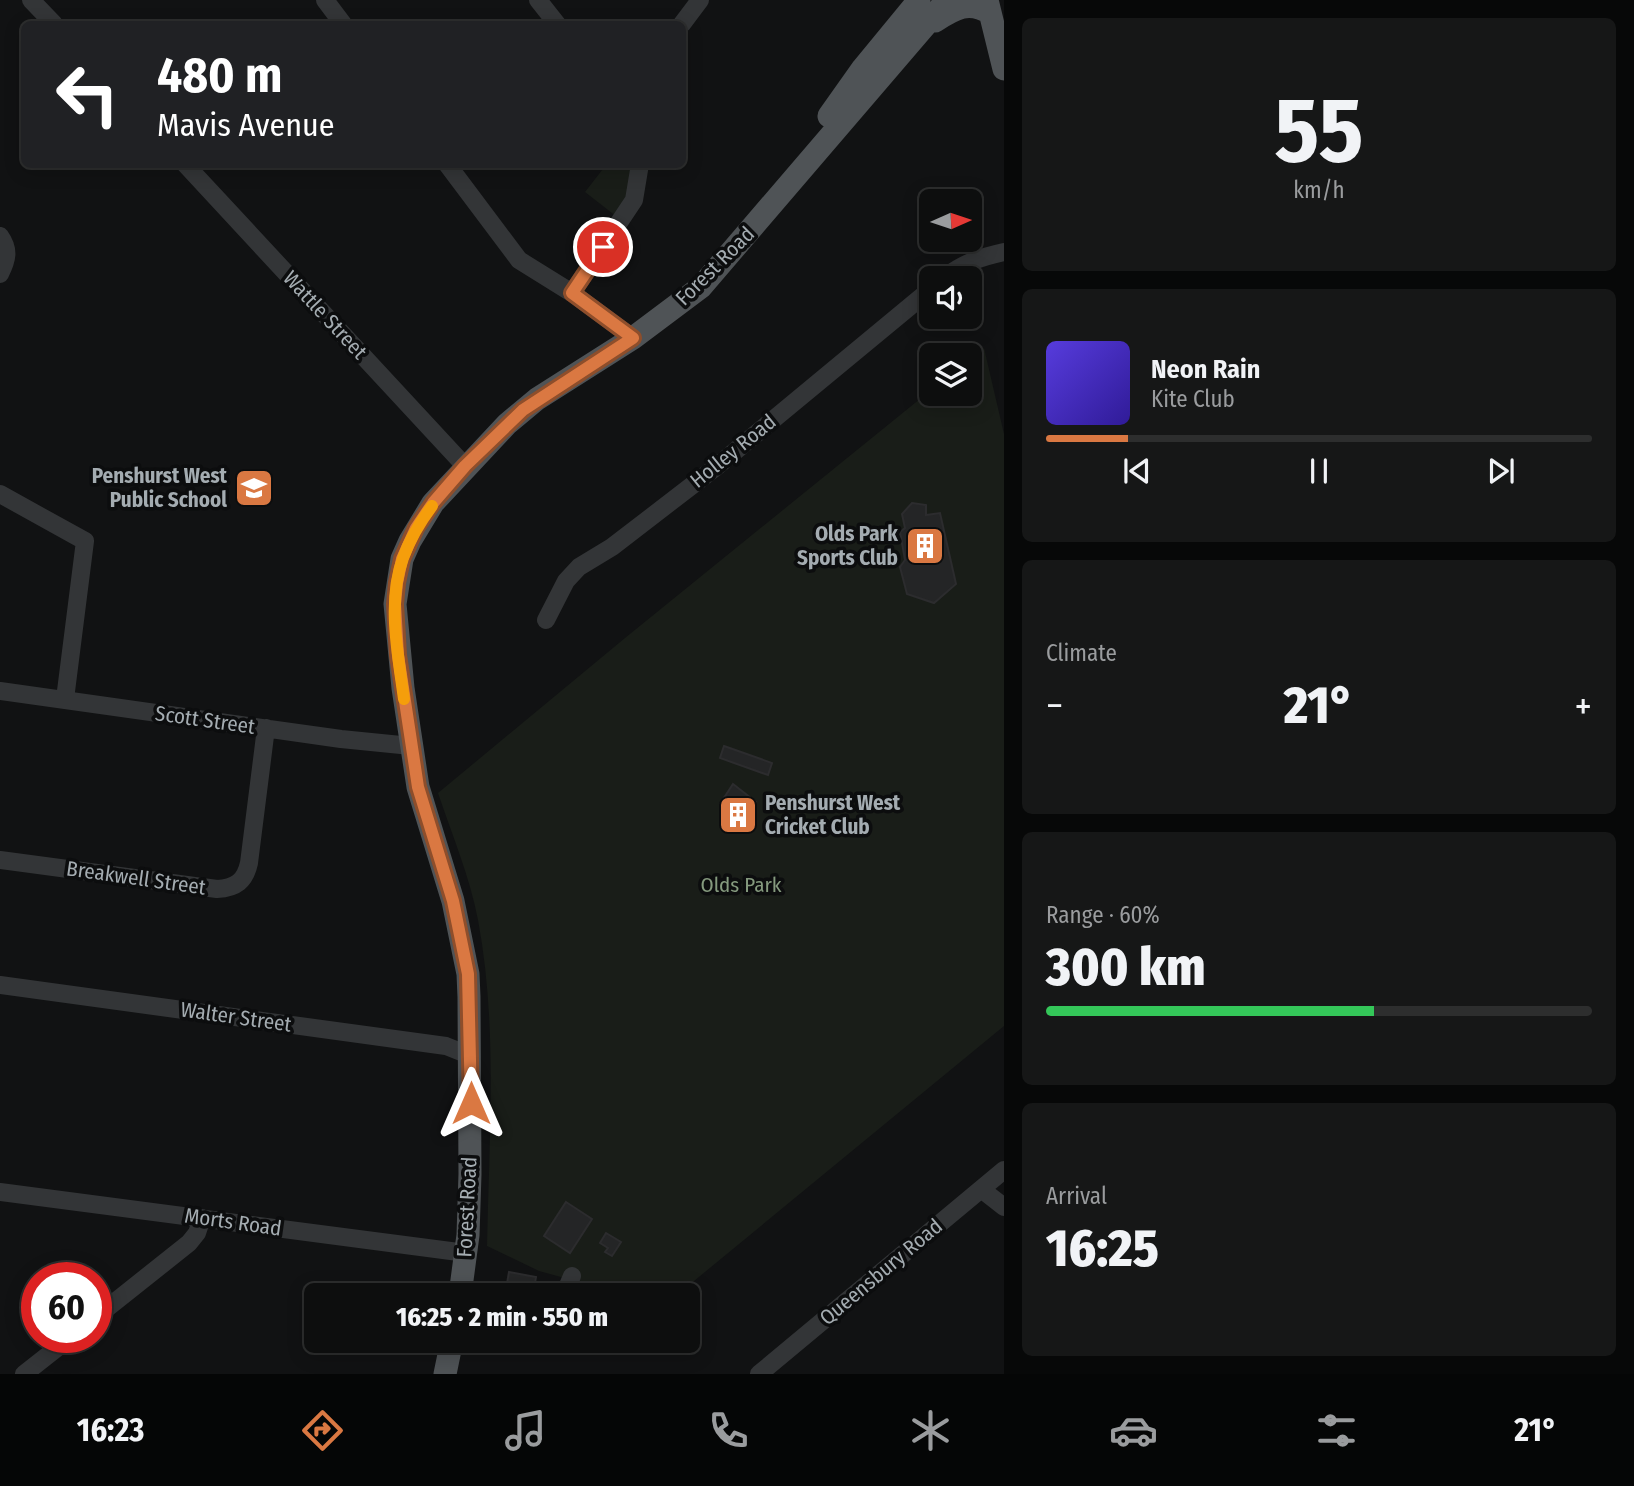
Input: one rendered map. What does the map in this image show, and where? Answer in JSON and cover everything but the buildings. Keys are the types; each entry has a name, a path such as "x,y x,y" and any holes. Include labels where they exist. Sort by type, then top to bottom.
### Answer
{"main road":[{"name":"Forest Road","path":"776,202 863,68 919,0"},
{"name":"Forest Road","path":"462,1283 470,1174 471,1056 468,974 453,901 418,787 411,746 396,629 397,583 402,559 416,528 433,503 465,466 523,410 633,338 701,287 947,0"},
{"path":"920,30 958,6 976,3 995,7 1004,69"},
{"path":"445,1374 449,1353"}],"street":[{"path":"31,0 51,21"},
{"path":"325,0 341,21"},
{"path":"538,0 555,21"},
{"path":"684,21 700,0"},
{"name":"Wattle Street","path":"189,168 465,466"},
{"path":"450,168 519,260 572,293 633,338"},
{"path":"572,293 634,200 639,168"},
{"path":"0,236 7,254 0,274"},
{"path":"959,266 1004,252"},
{"name":"Holley Road","path":"547,621 566,581 579,567 612,547 716,467 919,299"},
{"path":"0,494 85,541 65,699"},
{"name":"Scott Street","path":"0,691 341,739 411,746"},
{"name":"Breakwell Street","path":"0,860 217,889 235,886 244,878 249,863 266,728"},
{"name":"Walter Street","path":"0,985 446,1046 471,1056"},
{"name":"Queensbury Road","path":"759,1374 1004,1170"},
{"path":"981,1189 1004,1207"},
{"name":"Morts Road","path":"0,1192 466,1253"},
{"path":"112,1304 189,1243 197,1233 202,1218"},
{"path":"569,1283 572,1276"},
{"path":"24,1374 51,1353"}],"green space":[{"path":"604,168 635,168 630,197 617,217 585,192"},
{"name":"Olds Park","path":"984,348 1004,434 1004,1026 692,1283 574,1283 539,1271 487,1246 491,1083 484,960 470,888 438,793 919,400 919,406 982,406"}],"slow traffic":[{"path":"404,699 396,629 397,583 402,559 410,541 432,506"}],"place":[{"name":"Penshurst West Public School","path":"254,488"},
{"name":"Olds Park Sports Club","path":"925,546"},
{"name":"Penshurst West Cricket Club","path":"738,815"}],"route":[{"path":"471,1103 468,974 453,901 418,787 398,655 395,604 397,583 402,559 416,528 433,503 465,466 523,410 633,338 572,293 603,247"}]}
